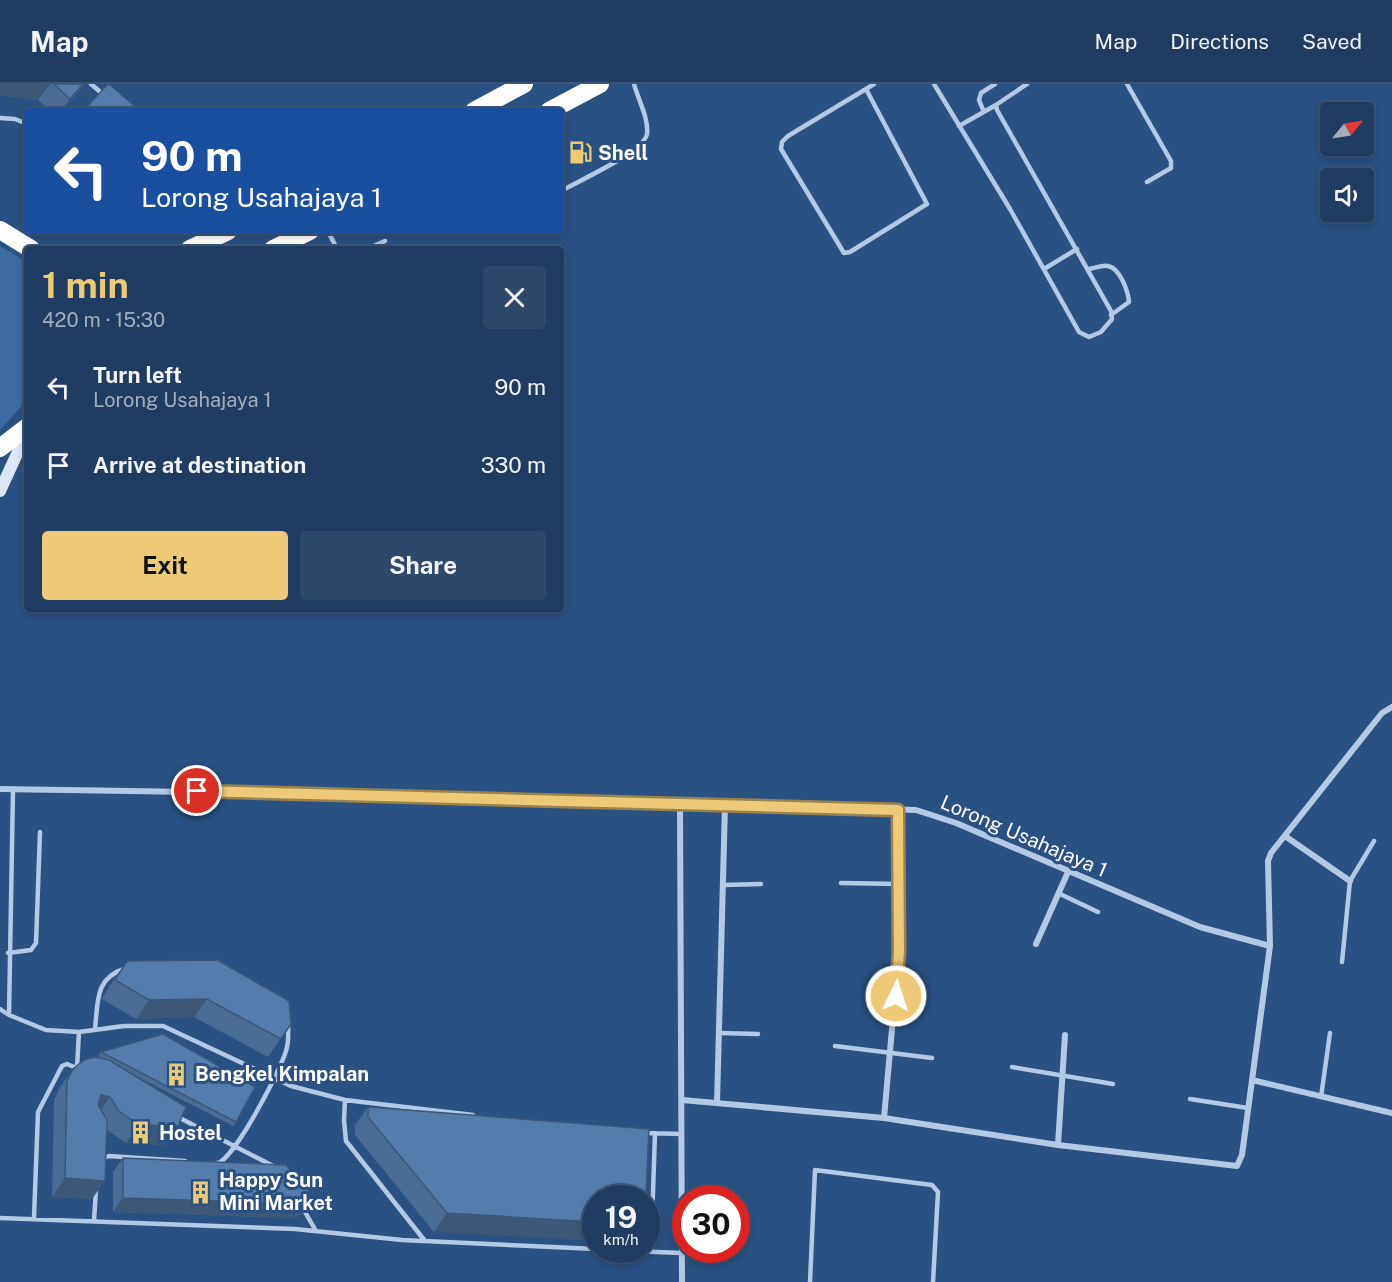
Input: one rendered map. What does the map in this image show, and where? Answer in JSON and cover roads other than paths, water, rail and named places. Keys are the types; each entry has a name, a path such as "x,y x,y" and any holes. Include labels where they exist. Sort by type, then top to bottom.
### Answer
{"highway":[{"path":"480,108 524,84"},
{"path":"555,108 600,84"},
{"path":"0,230 26,246"},
{"path":"196,246 222,234"},
{"path":"279,246 304,234"},
{"path":"0,448 24,429"}],"street":[{"path":"0,491 24,439"},
{"path":"682,1100 884,1118 1058,1145 1234,1167 1240,1162 1242,1155 1270,946 1268,861 1382,712 1392,707"},
{"name":"Lorong Usahajaya 1","path":"0,789 375,795 916,810 956,823 1200,927 1270,946"},
{"path":"680,804 682,1185"},
{"path":"717,1103 725,805"},
{"path":"884,1118 899,951 898,810"},
{"path":"1285,836 1350,881"},
{"path":"1036,944 1068,872"},
{"path":"1058,1145 1065,1035"},
{"path":"1252,1080 1392,1113"},
{"path":"682,1263 682,1282"}],"lane":[{"path":"91,84 107,98"},
{"path":"564,189 637,149 646,138 647,126 634,84"},
{"path":"866,89 927,204 850,252 844,253 781,149 782,142 788,136 874,84"},
{"path":"934,84 1079,332 1089,337 1101,332 1112,319 1111,315 1089,269 996,105"},
{"path":"984,112 979,100 981,93 995,84"},
{"path":"959,126 1027,84"},
{"path":"1127,84 1172,161 1171,168 1147,182"},
{"path":"0,118 15,119 24,123"},
{"path":"374,246 385,241"},
{"path":"1044,269 1077,249"},
{"path":"1089,269 1105,265 1113,268 1128,292 1129,302 1111,315"},
{"path":"9,1015 8,953 13,790"},
{"path":"8,953 31,950 36,943 40,832"},
{"path":"1342,962 1350,881 1374,841"},
{"path":"841,883 900,884"},
{"path":"723,885 761,884"},
{"path":"1058,893 1098,912"},
{"path":"94,1029 102,984 111,973 132,967"},
{"path":"0,1009 46,1030 79,1032 94,1029 163,1026 291,1086 345,1100 474,1115"},
{"path":"208,1162 220,1164 237,1145 274,1077 287,1047 286,1012"},
{"path":"77,1068 79,1032"},
{"path":"718,1033 758,1034"},
{"path":"1321,1097 1330,1033"},
{"path":"835,1047 932,1058"},
{"path":"34,1218 38,1112 62,1066 67,1064 88,1073"},
{"path":"1012,1067 1113,1084"},
{"path":"345,1100 346,1141 425,1241"},
{"path":"1190,1100 1248,1108"},
{"path":"173,1114 237,1145 280,1171"},
{"path":"633,1131 682,1134"},
{"path":"654,1185 656,1133"},
{"path":"98,1164 102,1157 109,1156 197,1161"},
{"path":"810,1282 815,1170 932,1185 938,1192 933,1282"},
{"path":"94,1220 96,1186"},
{"path":"296,1195 316,1231"},
{"path":"0,1218 94,1220 316,1231 425,1241 582,1248"}],"place":[{"name":"Shell","path":"580,153"},
{"name":"Bengkel Kimpalan","path":"177,1074"},
{"name":"Hostel","path":"141,1133"},
{"name":"Happy Sun Mini Market","path":"201,1192"}]}
